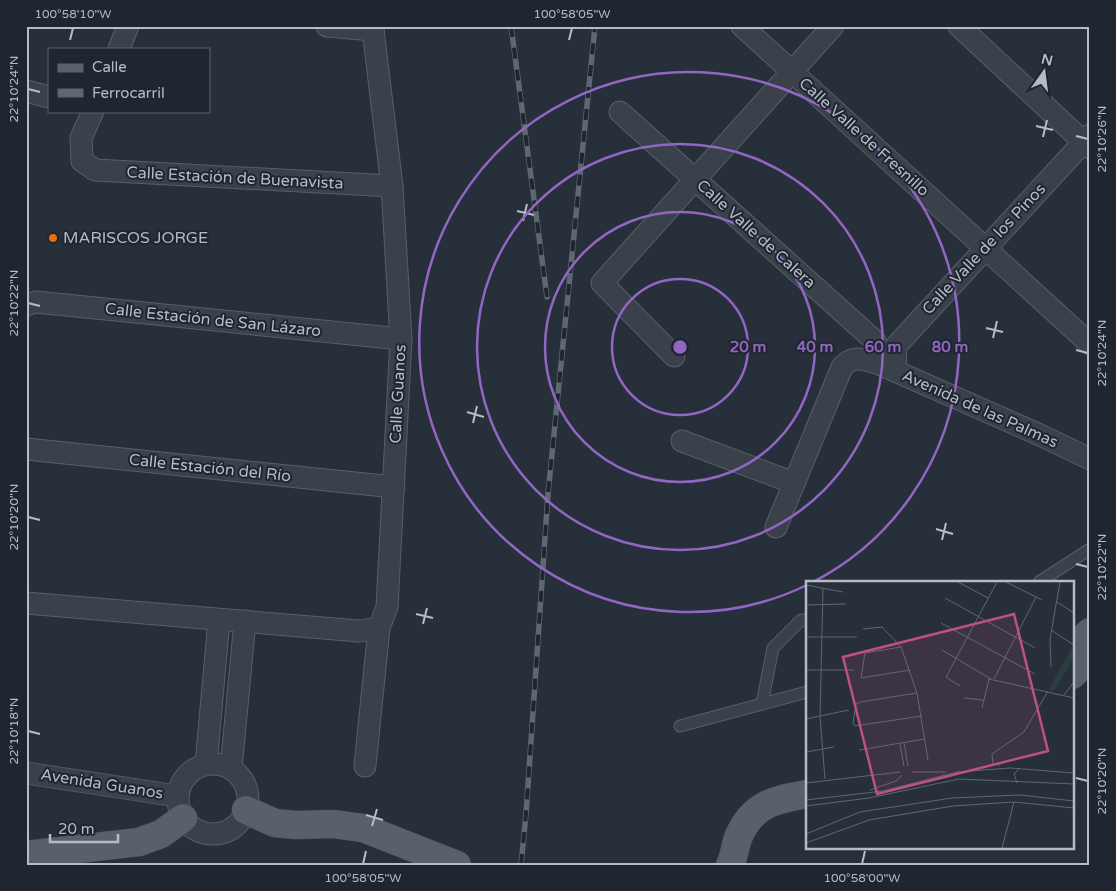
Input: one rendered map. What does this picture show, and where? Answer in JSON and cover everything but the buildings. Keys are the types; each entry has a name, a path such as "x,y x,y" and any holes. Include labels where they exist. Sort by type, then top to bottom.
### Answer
{"main road":[{"path":"1074,647 1090,632"},
{"path":"1074,673 1090,658"},
{"path":"730,865 736,843 744,825 758,810 780,799 806,794"},
{"path":"26,854 139,842 161,834 180,807"},
{"path":"246,810 275,823 296,825 333,824 363,828 456,865"},
{"path":"750,865 751,853 756,837 767,824 781,816 806,812"}],"street":[{"path":"119,48 128,26"},
{"path":"328,26 372,28"},
{"name":"Calle Valle de Fresnillo","path":"742,26 1090,344"},
{"path":"674,356 602,283 833,26"},
{"path":"958,26 1088,142"},
{"name":"Calle Guanos","path":"365,766 379,628 387,607 401,338 392,186 372,28"},
{"path":"26,91 48,97"},
{"name":"Calle Estación de Buenavista","path":"93,112 82,138 82,161 95,170 392,186"},
{"name":"Calle Valle de Calera","path":"620,112 875,341"},
{"name":"Calle Valle de los Pinos","path":"896,346 985,248 1088,142"},
{"name":"Calle Estación de San Lázaro","path":"26,305 36,302 401,338"},
{"path":"875,341 878,355 886,367"},
{"path":"886,367 896,346"},
{"name":"Avenida de las Palmas","path":"794,483 842,367 847,362 860,358 886,367 1090,459"},
{"path":"682,440 794,483 776,526"},
{"name":"Calle Estación del Río","path":"26,449 394,487"},
{"path":"26,603 359,631 379,628"},
{"path":"206,764 219,620"},
{"path":"231,769 245,621"},
{"path":"206,764 220,765 231,769 240,777 246,788 248,799 241,821 222,833 200,832 190,827 180,807 181,784 187,775 206,764"},
{"name":"Avenida Guanos","path":"26,773 180,807"}],"lane":[{"path":"875,341 896,346"},
{"path":"1041,581 1090,549"},
{"path":"762,704 773,648 800,620 806,620"},
{"path":"680,726 806,692"}],"railway":[{"path":"511,26 547,297"},
{"path":"521,865 548,494 595,26"}],"place":[{"name":"MARISCOS JORGE","path":"53,238"}]}
